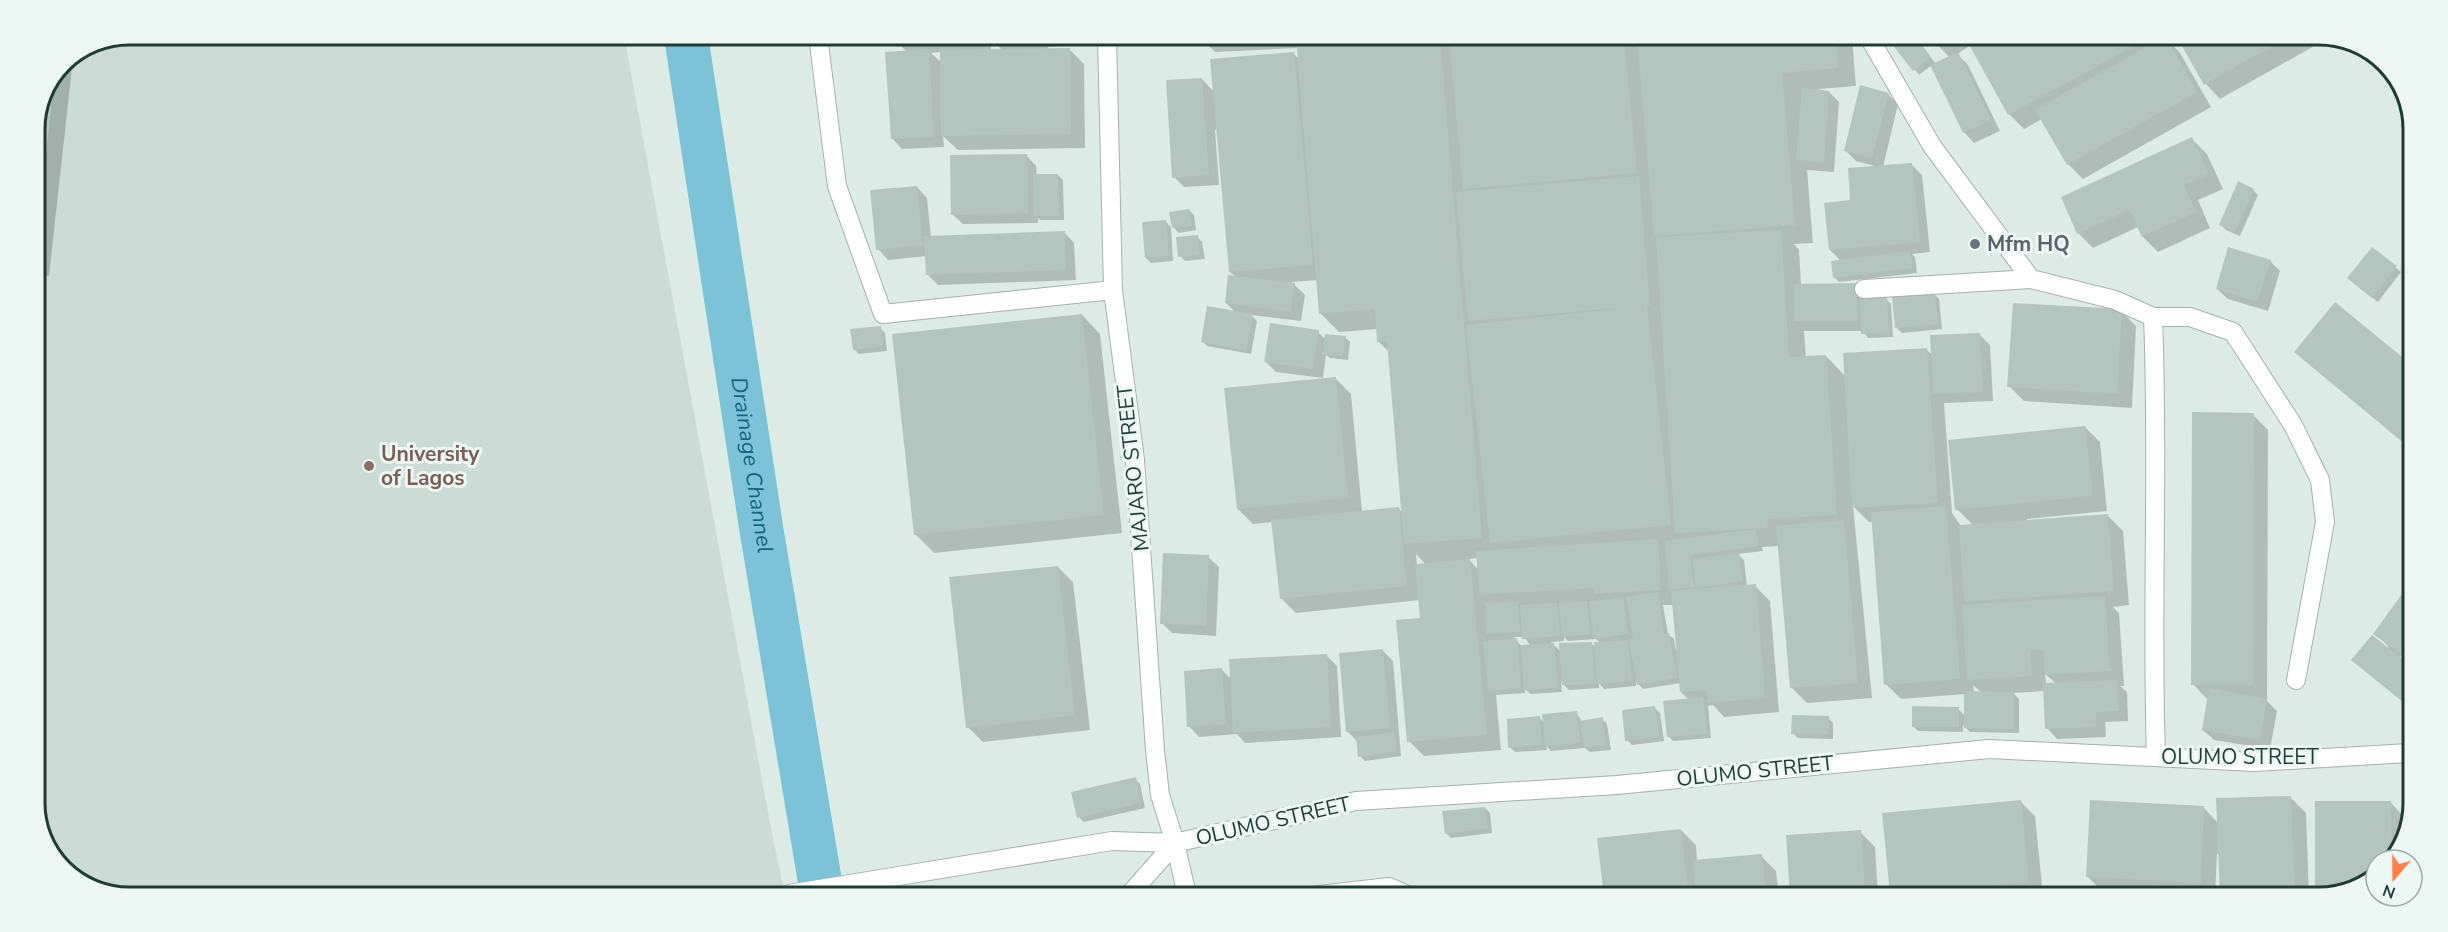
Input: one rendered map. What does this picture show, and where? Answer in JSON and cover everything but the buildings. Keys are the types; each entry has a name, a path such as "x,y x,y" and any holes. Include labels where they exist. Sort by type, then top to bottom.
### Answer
{"street":[{"path":"819,45 837,186 883,314 1113,290"},
{"name":"MAJARO STREET","path":"1107,45 1113,290 1135,460 1155,750 1160,795 1175,843 1185,887"},
{"path":"1873,45 1932,146 2031,279"},
{"path":"1864,289 2031,279 2115,300 2153,317 2190,317 2233,333 2293,425 2319,480 2325,522 2296,680"},
{"path":"2153,317 2157,418 2157,508 2153,580 2156,757"},
{"name":"OLUMO STREET","path":"1137,887 1175,843 1356,801 1617,785 1989,749 2255,762 2403,753"},
{"path":"834,887 1112,841 1175,843"}],"shaded area":[{"name":"University of Lagos","path":"129,45 626,45 783,887 129,887 102,883 82,873 62,854 49,830 45,808 45,129 51,97 59,82 82,59 97,51"}],"waterway":[{"name":"Drainage Channel","path":"687,45 761,527 821,887"}],"place":[{"name":"Mfm HQ","path":"1975,244"},
{"name":"University of Lagos","path":"369,466"}]}
